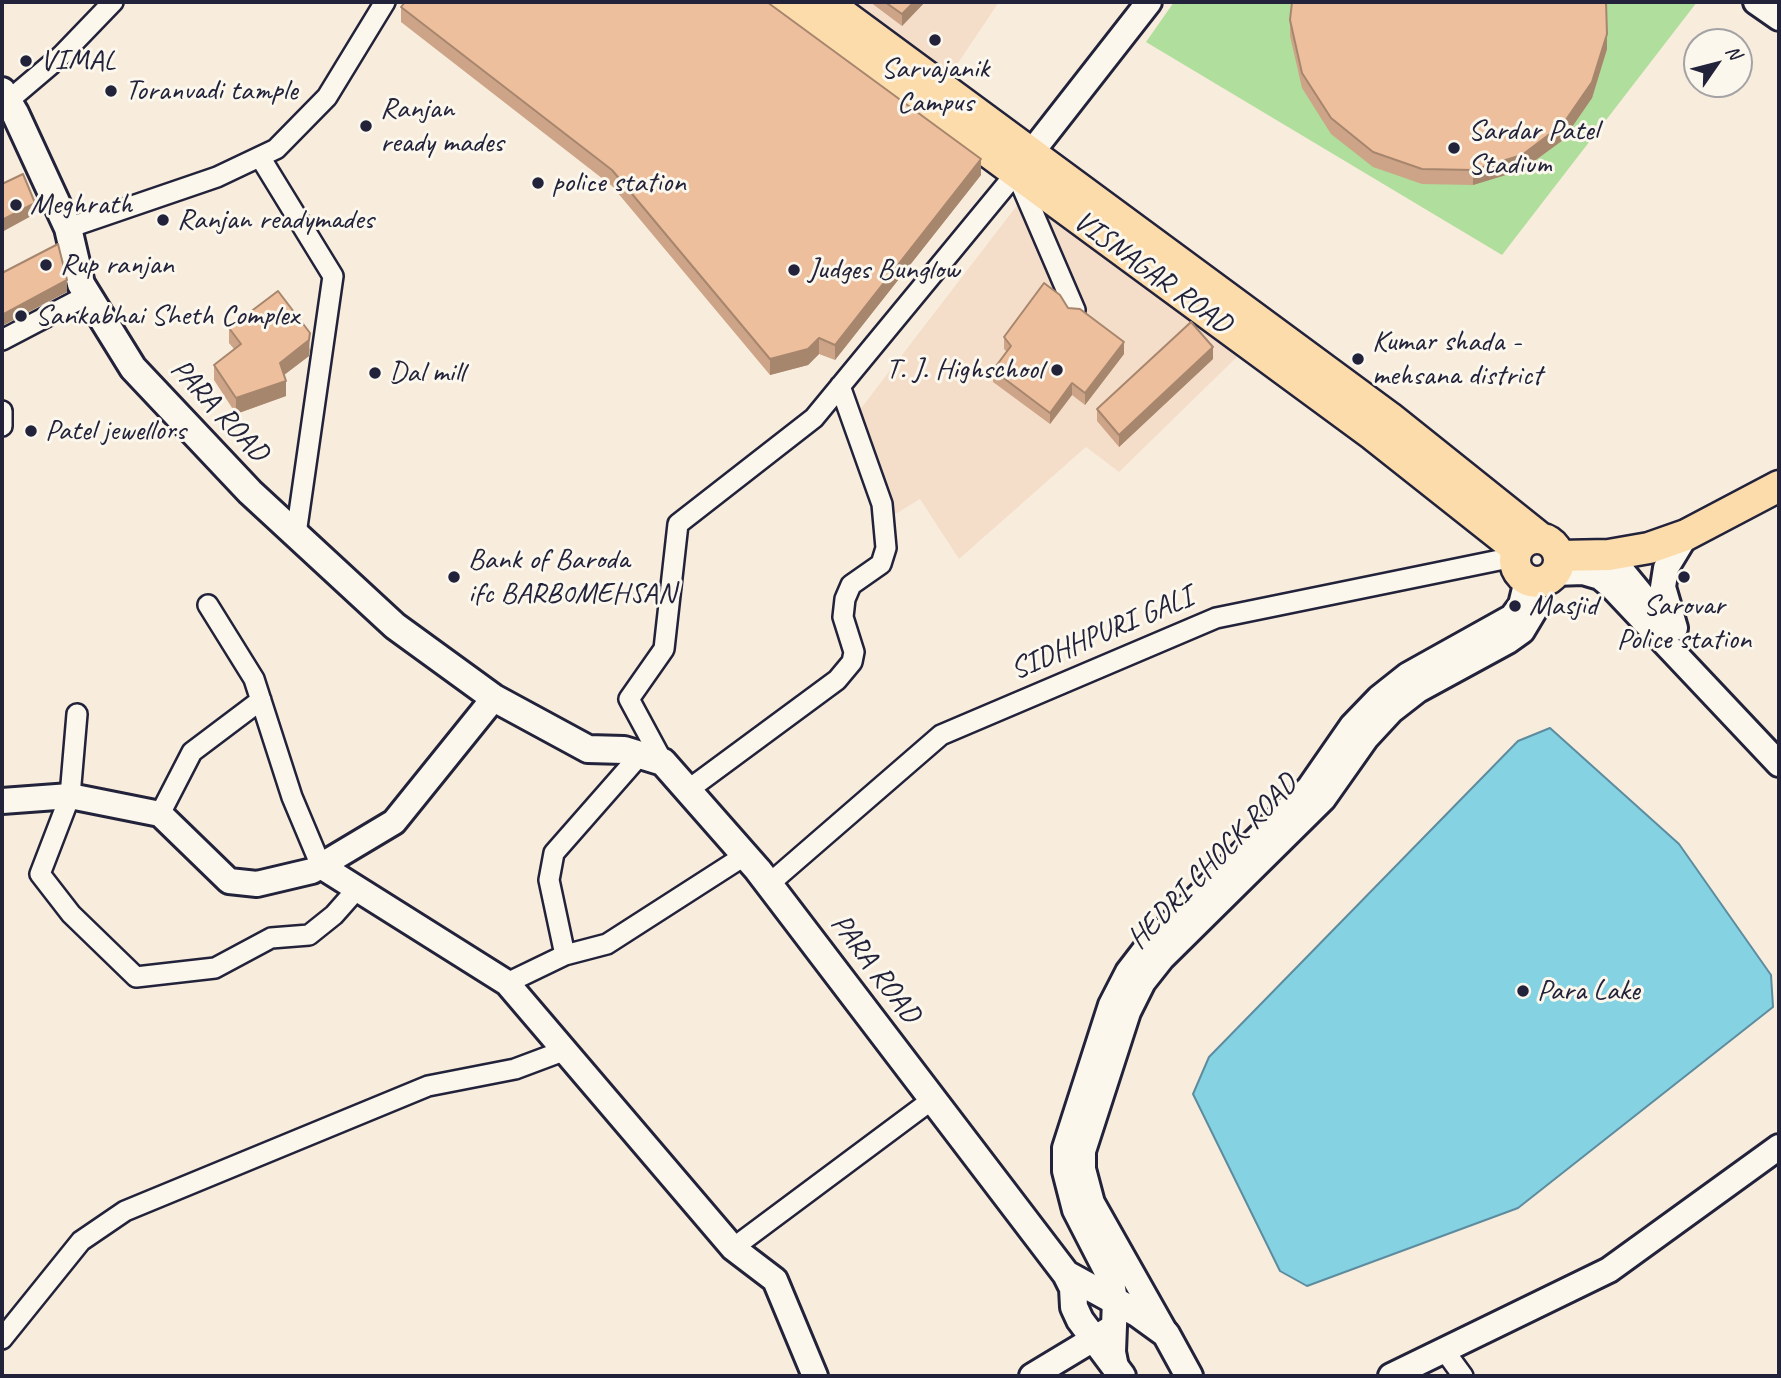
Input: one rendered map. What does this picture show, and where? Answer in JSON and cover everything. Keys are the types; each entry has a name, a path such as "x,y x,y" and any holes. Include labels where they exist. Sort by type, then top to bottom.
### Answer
{"main road":[{"name":"VISNAGAR ROAD","path":"784,2 1023,163"},
{"name":"VISNAGAR ROAD","path":"826,2 1023,163 1536,562"},
{"name":"PARA ROAD","path":"7,107 68,229 81,284 133,368 250,492 395,626 494,698 588,749 624,750 652,758 688,790 769,884 1066,1274 1073,1288 1074,1307 1102,1333 1119,1372"},
{"path":"1536,562 1649,548 1686,536 1779,486"},
{"path":"1066,1274 1134,1306 1166,1334 1189,1376"}],"street":[{"path":"7,107 113,2"},
{"path":"68,229 194,186 276,149 327,97 385,2"},
{"path":"565,955 549,880 554,853 652,758 629,699 664,649 678,524 814,418 1023,163 1149,2"},
{"path":"1756,2 1779,18"},
{"path":"260,157 333,276 296,534"},
{"path":"1023,163 1075,310"},
{"path":"2,341 88,295"},
{"path":"688,790 837,680 852,662 854,652 843,617 845,599 851,584 881,564 886,548 882,505 840,386"},
{"path":"2,411 2,426"},
{"path":"1682,642 1671,620 1663,587 1670,559 1686,536"},
{"path":"1609,555 1682,642 1779,743"},
{"path":"1536,562 1600,577 1779,764"},
{"name":"SIDHHPURI GALI","path":"769,884 942,735 1216,618 1536,562"},
{"name":"HEDRI CHOCK ROAD","path":"1134,1306 1092,1203 1083,1169 1083,1151 1128,1012 1143,982 1162,958 1323,799 1366,738 1391,711 1418,690 1522,631 1534,615 1536,562"},
{"name":"HEDRI CHOCK ROAD","path":"1134,1306 1111,1282 1075,1210 1065,1171 1065,1148 1111,1005 1128,972 1148,946 1309,788 1352,726 1379,698 1408,676 1512,617 1521,605 1536,562"},
{"path":"208,605 254,679 292,797 321,866 507,983 733,1248 775,1280 815,1376"},
{"path":"2,801 70,796 160,814 229,881 257,884 312,872 394,822 494,698"},
{"path":"160,814 192,752 261,700"},
{"path":"77,714 70,796 40,874 71,914 136,977 215,968 271,938 309,935 334,915 357,889"},
{"path":"507,983 565,955 607,944 744,856"},
{"path":"2,1339 81,1241 125,1210 428,1086 515,1069 563,1051"},
{"path":"733,1248 933,1099"},
{"path":"1391,1376 1609,1269 1779,1147"},
{"name":"HEDRI CHOCK ROAD","path":"1102,1333 1134,1306"},
{"path":"1032,1376 1102,1333"},
{"path":"1444,1350 1463,1376"}],"shaded area":[{"name":"Sarvajanik Campus","path":"846,2 999,2 948,78"},
{"path":"1025,195 1242,352 1119,472 1086,447 959,559 920,499 889,518 852,420"}],"green space":[{"name":"Sardar Patel Stadium","path":"1174,2 1697,2 1502,255 1146,42"}],"water":[{"name":"Para Lake","path":"1550,728 1679,844 1771,975 1773,1007 1518,1208 1307,1286 1280,1271 1193,1094 1209,1057 1518,741"}],"building":[{"name":"Judges Bunglow","path":"405,2 767,2 981,159 835,345 819,338 808,349 770,359 612,170 401,7"},
{"path":"885,2 914,2 902,14"},
{"name":"Sardar Patel Stadium","path":"1292,2 1606,2 1607,34 1592,82 1563,124 1522,155 1473,170 1422,169 1373,152 1331,118 1302,73 1290,20"},
{"name":"Meghrath","path":"23,174 35,203 2,220 2,184"},
{"path":"58,244 67,280 2,315 2,273"},
{"name":"T. J. Highschool","path":"1044,283 1060,295 1068,308 1080,309 1124,342 1085,393 1072,383 1050,413 993,370 1011,346 1004,337"},
{"path":"278,291 310,333 309,340 280,363 286,381 236,398 214,365 241,344 229,328"},
{"path":"1191,322 1213,347 1119,435 1097,409"}],"place":[{"name":"Sarvajanik Campus","path":"935,40"},
{"name":"VIMAL","path":"26,61"},
{"name":"Toranvadi tample","path":"111,91"},
{"name":"Ranjan ready mades","path":"366,126"},
{"name":"Sardar Patel Stadium","path":"1454,148"},
{"name":"police station","path":"538,183"},
{"name":"Meghrath","path":"16,205"},
{"name":"Ranjan readymades","path":"163,220"},
{"name":"Rup ranjan","path":"46,265"},
{"name":"Judges Bunglow","path":"794,270"},
{"name":"Sankabhai Sheth Complex","path":"21,316"},
{"name":"Kumar shada - mehsana district","path":"1358,359"},
{"name":"T. J. Highschool","path":"1057,370"},
{"name":"Dal mill","path":"375,373"},
{"name":"Patel jewellors","path":"31,431"},
{"name":"Bank of Baroda ifc BARB0MEHSAN","path":"454,577"},
{"name":"Sarovar Police station","path":"1684,577"},
{"name":"Masjid","path":"1515,606"},
{"name":"Para Lake","path":"1523,991"}]}
